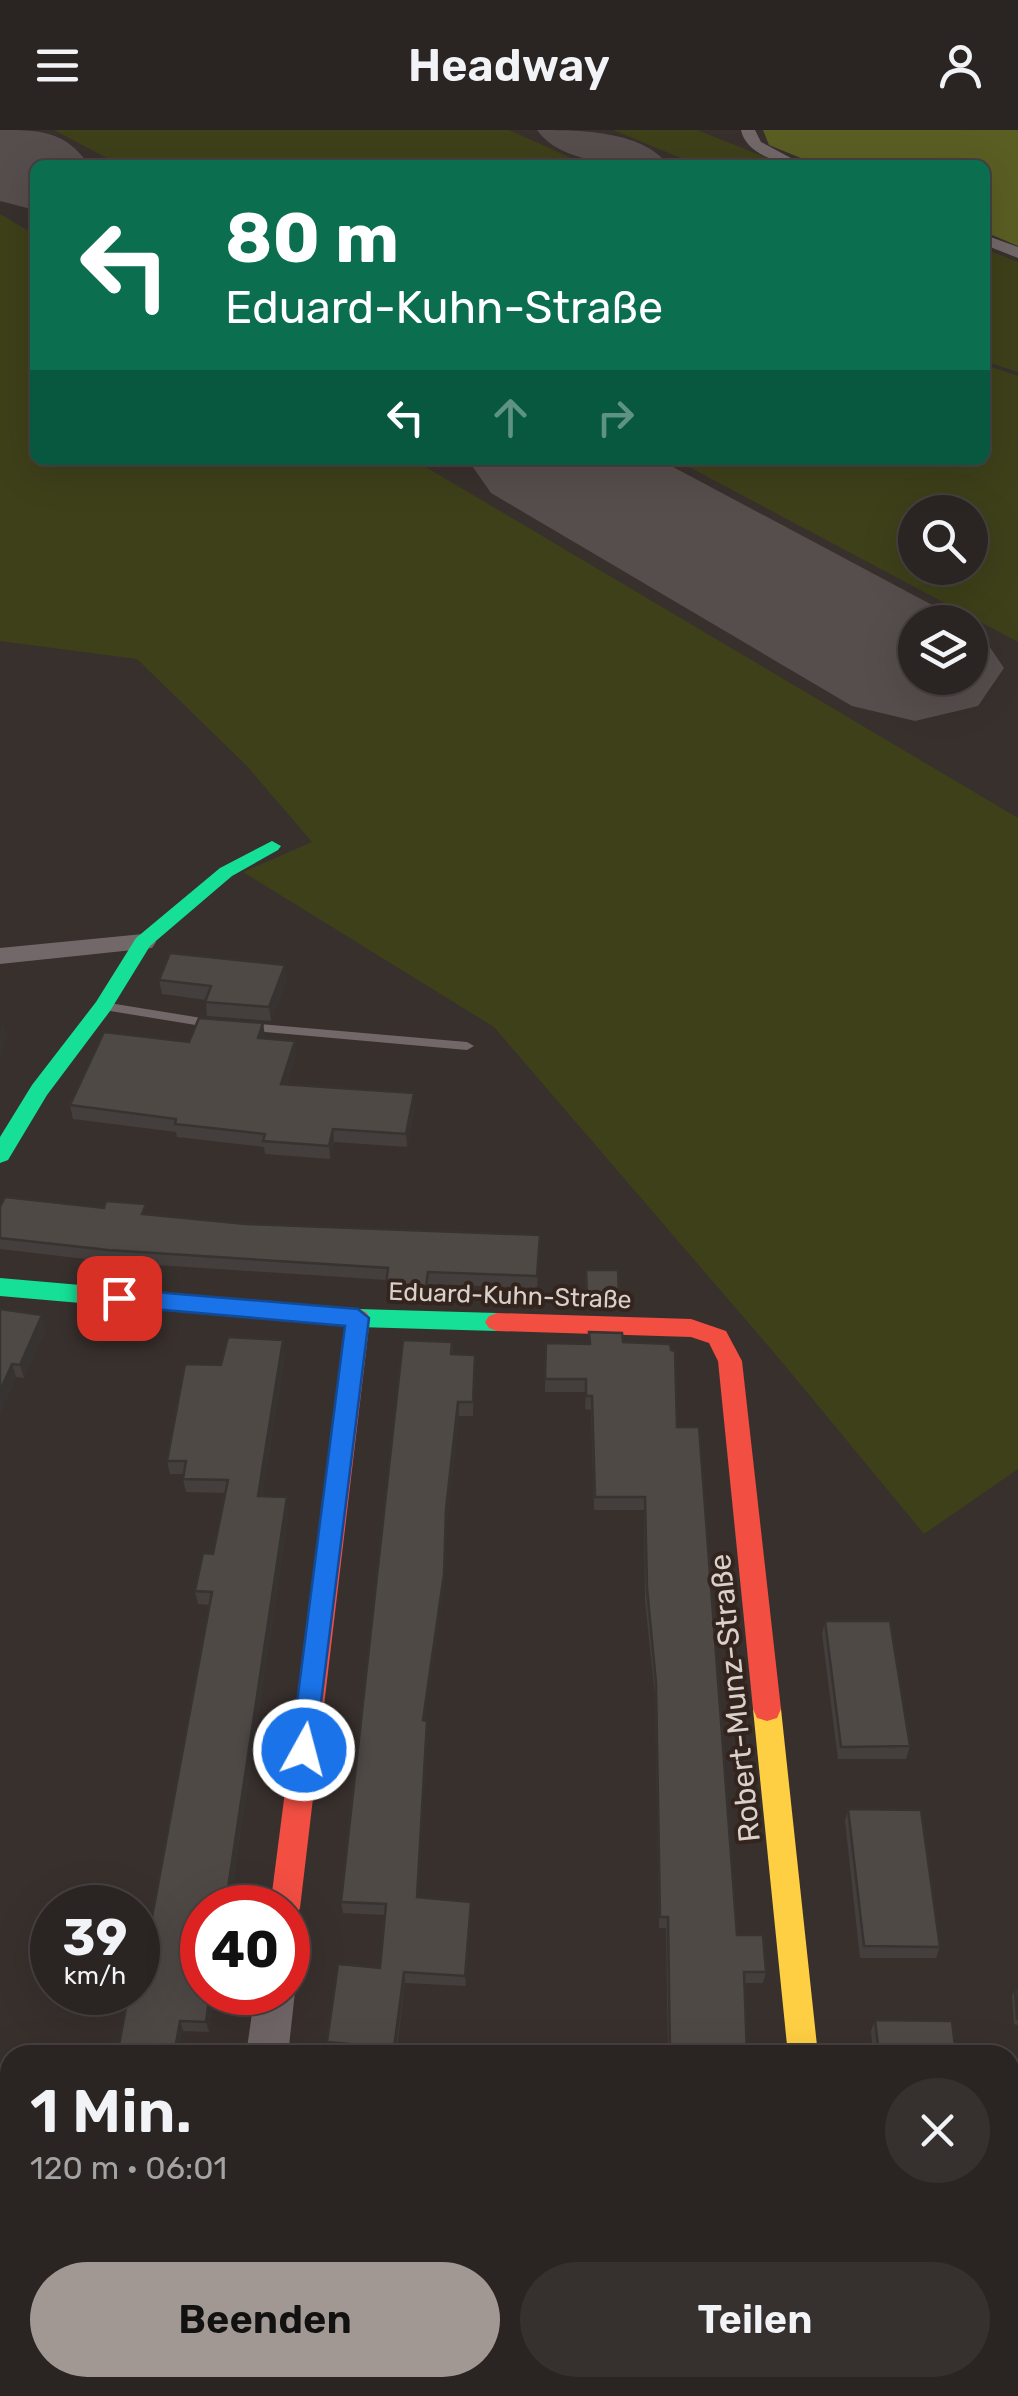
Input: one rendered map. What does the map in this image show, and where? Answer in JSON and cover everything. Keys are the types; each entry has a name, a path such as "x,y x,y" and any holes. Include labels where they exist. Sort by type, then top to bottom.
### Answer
{"street":[{"path":"748,130 756,145 787,160"},
{"path":"990,242 1018,253"},
{"path":"0,1155 39,1090 102,1006 143,942 226,872 272,846"},
{"path":"0,956 143,942"},
{"name":"Eduard-Kuhn-Straße","path":"0,1287 358,1318 690,1328 718,1337"},
{"path":"288,1885 358,1318"},
{"name":"Robert-Munz-Straße","path":"718,1337 730,1361 801,2045"},
{"path":"268,2045 271,2015"}],"lane":[{"path":"102,1006 190,1022 467,1046"}],"green space":[{"path":"54,130 509,130 576,160 111,160"},
{"path":"613,130 697,130 772,160 686,160"},
{"path":"763,130 1018,130 1018,246 990,234 990,160 806,160 769,145"},
{"path":"0,214 30,232 30,465 422,465 1018,818 1018,1469 924,1534 494,1027 243,872 312,842 247,766 137,659 0,641"},
{"path":"990,251 1018,262 1018,372 990,363"},
{"path":"990,367 1018,376 1018,642 988,626 988,605 948,605 911,585 988,585 988,495 898,495 898,578 685,465 990,465"}],"building":[{"path":"170,953 285,965 269,1007 205,1002 211,986 159,980"},
{"path":"199,1018 263,1023 258,1038 295,1041 281,1084 414,1093 406,1134 333,1129 329,1146 263,1141 265,1134 175,1124 176,1119 70,1105 104,1032 189,1042"},
{"path":"5,1197 104,1208 106,1201 146,1204 142,1214 246,1224 540,1235 537,1276 428,1272 426,1287 386,1286 388,1268 108,1250 0,1238 0,1207"},
{"path":"586,1270 618,1270 619,1298 587,1297"},
{"path":"0,1309 42,1315 20,1365 12,1364 0,1391"},
{"path":"589,1332 622,1333 623,1342 670,1344 675,1351 677,1427 699,1427 737,1935 763,1935 766,1972 744,1972 747,2045 670,2045 668,1917 660,1917 656,1683 647,1588 645,1497 595,1497 592,1396 586,1396 586,1379 545,1379 546,1343 590,1344"},
{"path":"228,1337 283,1340 258,1496 287,1497 228,1885 180,1885 180,2015 207,2015 206,2022 180,2021 176,2045 119,2045 125,2015 160,2015 158,1885 212,1592 195,1591 203,1553 213,1554 228,1480 183,1479 186,1461 167,1461 185,1364 221,1365"},
{"path":"403,1340 452,1342 451,1354 475,1355 473,1402 458,1402 446,1509 444,1574 423,1720 427,1721 417,1897 471,1902 465,1976 404,1972 394,2045 327,2042 338,1964 380,1968 386,1904 341,1902"},
{"path":"825,1621 890,1621 910,1746 841,1747"},
{"path":"848,1809 921,1810 940,1947 864,1946"},
{"path":"875,2020 952,2021 955,2045 878,2045"}],"taxiway":[{"path":"560,130 632,160"}],"runway":[{"path":"0,154 30,171"},
{"path":"554,465 898,658"}],"traffic: fast":[{"path":"0,1155 39,1090 103,1006 143,942 226,872 272,846"},
{"path":"0,1287 358,1318 497,1322"}],"traffic: slow":[{"path":"767,1709 802,2045"}],"traffic: jam":[{"path":"288,1885 358,1318"},
{"path":"497,1322 691,1328 718,1337 730,1361 767,1709"}],"route":[{"path":"119,1298 358,1318 304,1750"}]}
